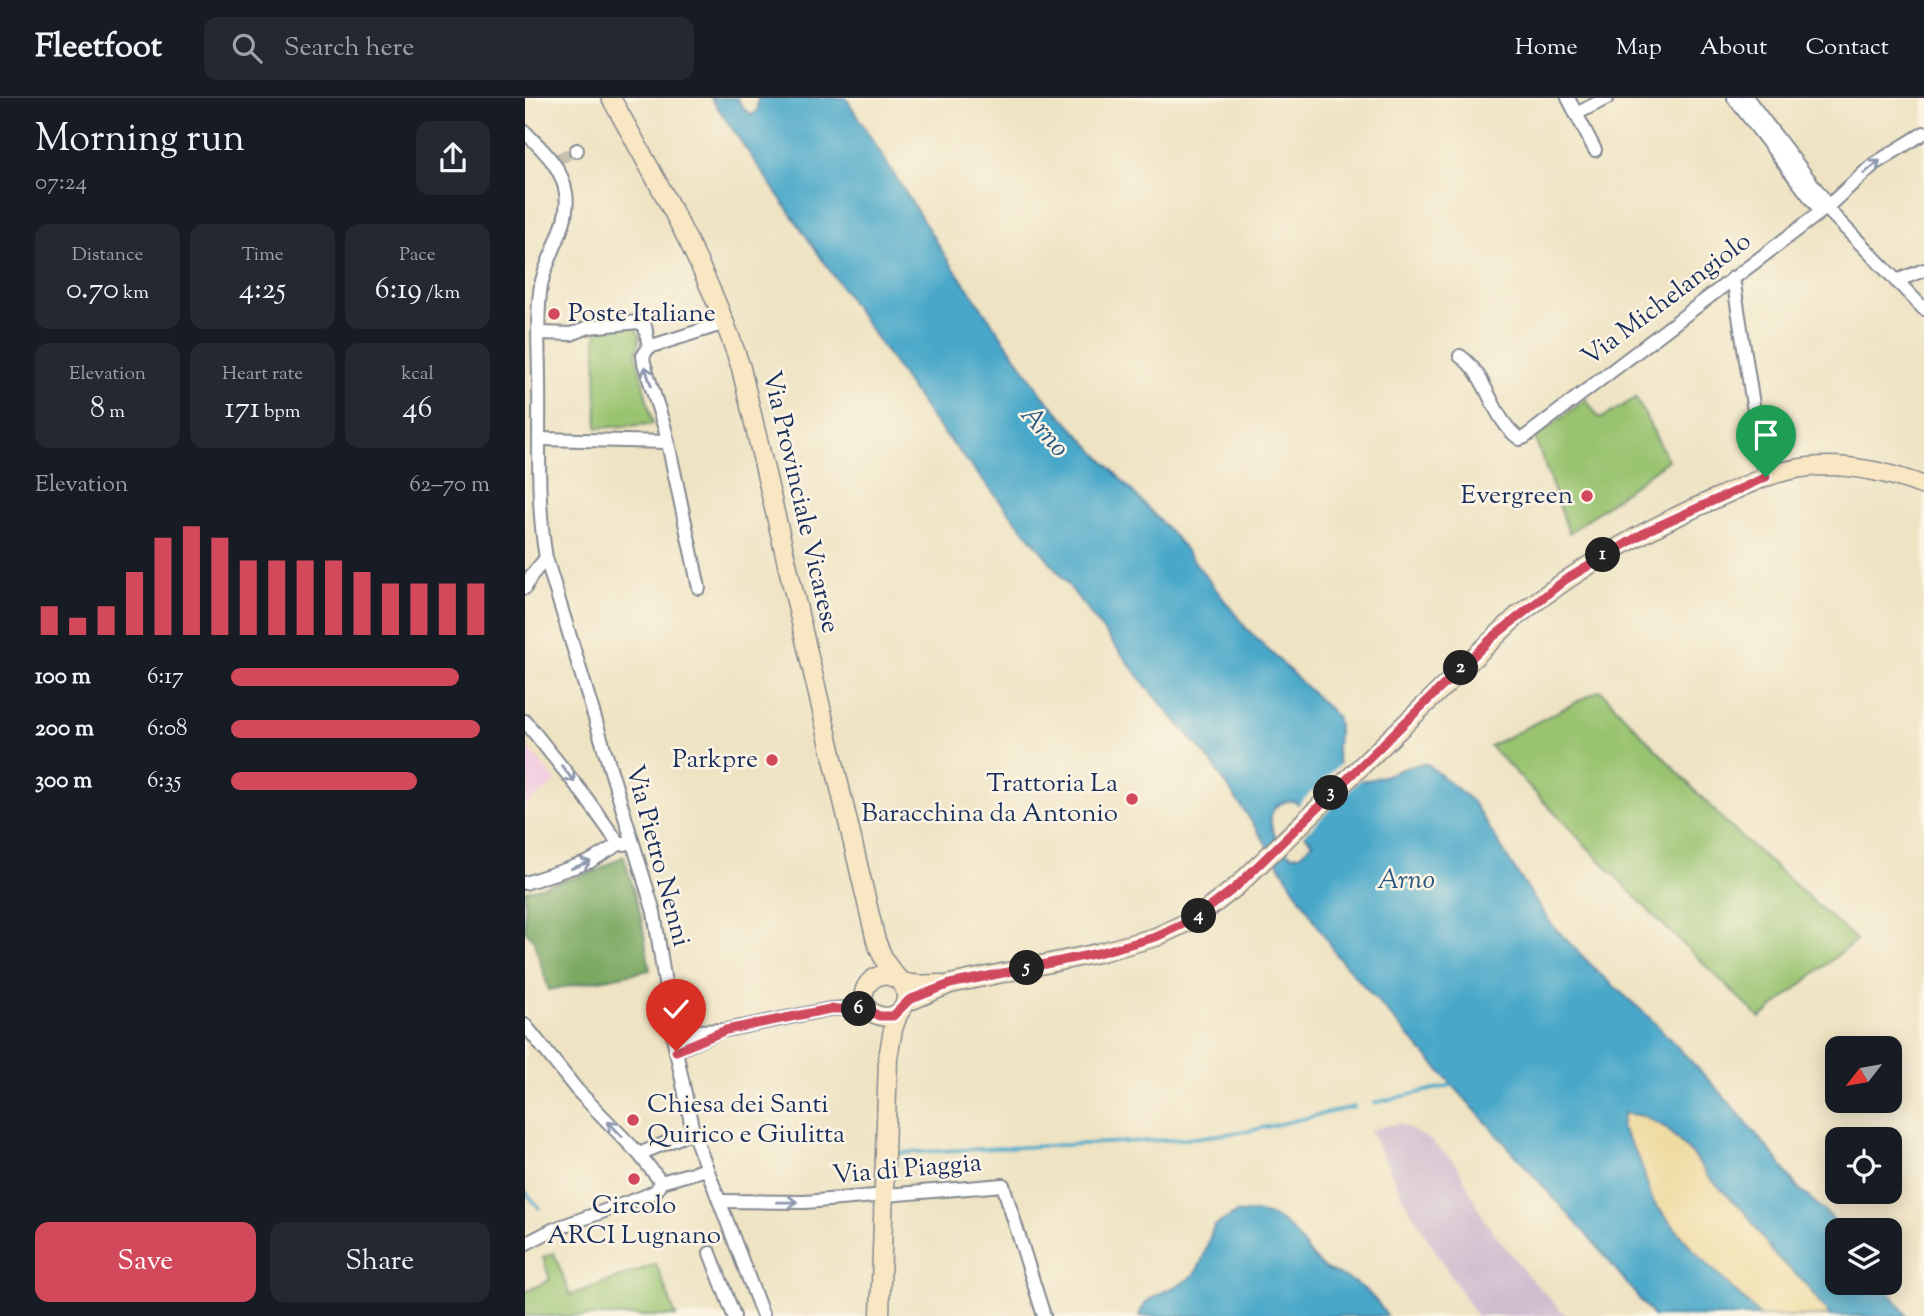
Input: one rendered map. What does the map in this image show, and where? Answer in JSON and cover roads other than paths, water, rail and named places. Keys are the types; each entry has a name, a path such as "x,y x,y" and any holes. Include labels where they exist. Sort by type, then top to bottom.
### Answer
{"main road":[{"name":"Via Provinciale Vicarese","path":"611,98 697,260 726,323 744,381 876,941 885,961 899,981"},
{"path":"888,1058 872,1013 864,1001 869,983 888,975 908,984 950,984 1148,940 1196,918 1236,887 1517,616 1591,562 1649,530 1766,477 1809,467 1843,466 1884,472 1924,486"},
{"name":"Via Provinciale Vicarese","path":"869,983 876,941"},
{"path":"880,1316 888,1058 893,1029 906,993 899,981"},
{"path":"872,1013 886,1017 950,984"}],"street":[{"path":"1567,98 1595,150"},
{"path":"1576,114 1607,98"},
{"path":"1734,98 1816,205 1826,208"},
{"path":"1747,98 1823,198 1826,208 1924,309"},
{"name":"Via Pietro Nenni","path":"525,132 555,160 567,198 561,227 541,287 544,334 540,439 542,536 546,558 654,912 675,1046 693,1132 763,1316"},
{"name":"Via Michelangiolo","path":"1460,356 1473,366 1506,427 1520,439 1826,208 1874,164 1924,133"},
{"path":"1896,281 1924,270"},
{"path":"1733,278 1763,468"},
{"path":"544,334 571,334 589,327 633,321 642,323 649,347"},
{"path":"699,588 668,442 643,356 649,347 726,323"},
{"path":"540,439 668,442"},
{"path":"525,588 546,558"},
{"path":"525,721 584,795 618,844"},
{"path":"525,883 589,862 618,844 634,843"},
{"path":"830,1009 851,1000 869,983"},
{"path":"675,1046 726,1030 830,1009 849,1008 872,1013"},
{"path":"670,1017 682,1027 698,1031"},
{"path":"525,1024 577,1090 639,1154 661,1182"},
{"path":"675,1046 685,1034 726,1030"},
{"path":"639,1154 693,1132"},
{"path":"525,1244 552,1230 643,1197 656,1191 661,1182 707,1169"},
{"name":"Via di Piaggia","path":"719,1201 806,1202 1003,1185 1044,1316"},
{"path":"710,1253 734,1316"}],"water":[{"name":"Arno","path":"711,98 737,98 752,115 757,111 758,98 846,98 946,257 1044,397 1176,538 1246,628 1336,716 1337,758 1347,775 1356,780 1367,780 1427,764 1473,802 1552,925 1600,974 1649,1017 1722,1094 1778,1160 1796,1186 1832,1218 1825,1218 1825,1295 1892,1295 1907,1316 1830,1316 1805,1283 1773,1253 1746,1213 1708,1176 1695,1157 1665,1127 1644,1116 1624,1113 1621,1127 1640,1161 1656,1206 1696,1253 1760,1316 1653,1316 1596,1245 1337,956 1207,756 1151,692 1044,554 932,419","holes":["1293,801 1300,805 1312,826 1304,834 1313,843 1299,855 1292,855 1280,845 1272,829 1272,814 1275,807"]},
{"path":"1255,1212 1269,1215 1288,1226 1322,1266 1363,1288 1387,1316 1139,1316 1148,1301 1191,1277 1202,1260 1214,1226 1236,1213"}],"waterway":[{"path":"1374,1103 1452,1085"},
{"path":"898,1153 1186,1139 1249,1131 1354,1107"},
{"path":"525,1191 539,1208"}],"tunnel":[{"path":"558,159 576,151"}],"place":[{"name":"Poste Italiane","path":"554,314"},
{"name":"Evergreen","path":"1587,496"},
{"name":"Parkpre","path":"772,760"},
{"name":"Trattoria La Baracchina da Antonio","path":"1132,799"},
{"name":"Chiesa dei Santi Quirico e Giulitta","path":"633,1120"},
{"name":"Circolo ARCI Lugnano","path":"634,1179"}]}
